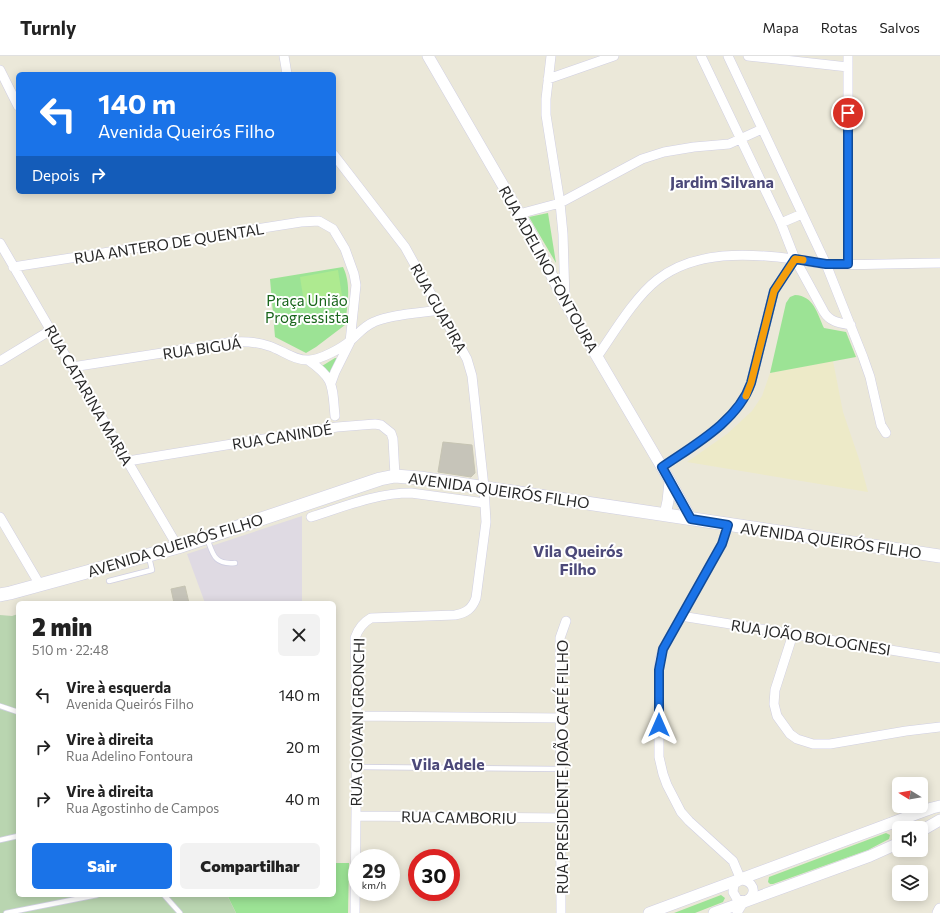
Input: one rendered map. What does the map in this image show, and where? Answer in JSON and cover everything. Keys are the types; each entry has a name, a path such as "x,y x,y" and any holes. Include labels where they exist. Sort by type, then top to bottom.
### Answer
{"main road":[{"name":"AVENIDA QUEIRÓS FILHO","path":"0,595 128,565 148,555 207,538 380,479 395,476 484,486 728,525 940,556"}],"street":[{"path":"284,56 287,72"},
{"name":"RUA ADELINO FONTOURA","path":"428,56 530,232 565,302 691,519"},
{"path":"551,56 546,99 546,115 560,203 563,234 565,302"},
{"path":"548,79 614,56"},
{"path":"700,56 780,223 795,259 828,318 851,325"},
{"path":"728,56 826,264 863,357 870,377 881,425 886,433"},
{"path":"748,56 848,67"},
{"path":"848,56 848,264"},
{"path":"0,70 16,102"},
{"path":"519,214 560,203 642,159 664,152 694,147 729,144 762,129"},
{"name":"RUA GUAPIRA","path":"336,158 405,247 467,359 470,367 484,486"},
{"path":"780,223 802,214"},
{"name":"RUA ANTERO DE QUENTAL","path":"13,267 301,222 314,221 324,223 333,229 337,235 351,263 354,274 356,286 350,342"},
{"name":"RUA CATARINA MARIA","path":"0,243 178,547"},
{"path":"598,357 636,302 656,280 672,270 694,261 746,254 826,264 940,263"},
{"path":"662,467 720,426 748,393 774,291 795,259"},
{"path":"331,383 350,342 363,328 374,322 391,318 440,310"},
{"path":"0,361 51,330"},
{"name":"RUA BIGUÁ","path":"72,367 245,341 270,346 294,357 308,360"},
{"path":"308,360 321,358 350,342"},
{"path":"308,360 324,372 331,383 335,416"},
{"name":"RUA CANINDÉ","path":"128,461 337,427 375,424 381,425 391,433 393,439 395,476"},
{"path":"665,515 670,481"},
{"name":"RUA GIOVANI GRONCHI","path":"355,913 357,716 355,638 358,630 366,621 377,617 455,615 469,610 473,605 477,591 486,532 484,486"},
{"name":"AVENIDA QUEIRÓS FILHO","path":"311,517 380,496 400,493 411,493 485,503"},
{"path":"0,517 40,585"},
{"path":"728,525 722,544 668,638 660,659 659,757 667,786 681,812 697,829 729,856 737,868 741,880"},
{"name":"RUA JOÃO BOLOGNESI","path":"681,616 940,658"},
{"name":"RUA PRESIDENTE JOÃO CAFÉ FILHO","path":"561,913 560,638 566,621"},
{"path":"793,634 775,690 774,704 777,716 790,734 797,739 813,744 830,744 906,731 940,727"},
{"path":"357,716 561,718"},
{"path":"649,913 940,806"},
{"name":"RUA CAMBORIU","path":"356,816 561,818"},
{"path":"928,827 940,820"},
{"path":"714,913 870,856 892,846"},
{"path":"737,913 745,902 752,896 753,891 752,886 745,880 741,880 734,884 733,892 737,899 745,902"},
{"path":"938,913 940,909"}],"lane":[{"path":"207,538 216,559 222,563 235,564"},
{"path":"109,581 152,570 148,555"},
{"path":"128,565 131,575"},
{"path":"0,706 16,711"},
{"path":"356,767 561,768"},
{"path":"0,840 16,836"},
{"path":"6,913 87,897"},
{"path":"166,897 180,913"}],"shaded area":[{"path":"833,361 843,412 859,459 868,492 687,462 727,434 752,411 762,396 770,373"},
{"path":"302,516 302,601 204,601 187,554"}],"green space":[{"path":"548,213 556,263 529,217"},
{"name":"Praça União Progressista","path":"343,267 346,274 348,289 345,325 306,353 275,337 270,279"},
{"path":"338,270 342,296 304,302 300,277"},
{"path":"795,295 807,298 811,302 817,311 824,328 846,332 856,357 770,373 786,303 790,297"},
{"path":"335,358 337,359 329,375 322,366"},
{"path":"0,615 12,616 16,615 16,897 228,897 236,913 0,913"},
{"path":"886,833 890,835 889,839 868,850 773,884 768,882 769,877"},
{"path":"336,863 348,863 348,913 236,913 228,897 336,897"},
{"path":"721,895 725,898 723,902 695,913 674,913"}],"building":[{"path":"443,442 472,445 475,473 471,477 438,472"},
{"path":"185,586 189,601 174,601 171,589"}],"slow traffic":[{"path":"746,396 751,383 774,291 795,259 803,260"}],"district":[{"name":"Jardim Silvana","path":"722,181"},
{"name":"Vila Queirós Filho","path":"578,559"},
{"name":"Vila Adele","path":"448,763"}],"route":[{"path":"659,725 659,670 663,649 722,544 728,525 691,519 662,467 720,426 734,412 748,393 774,291 795,259 826,264 848,264 848,113"}]}
